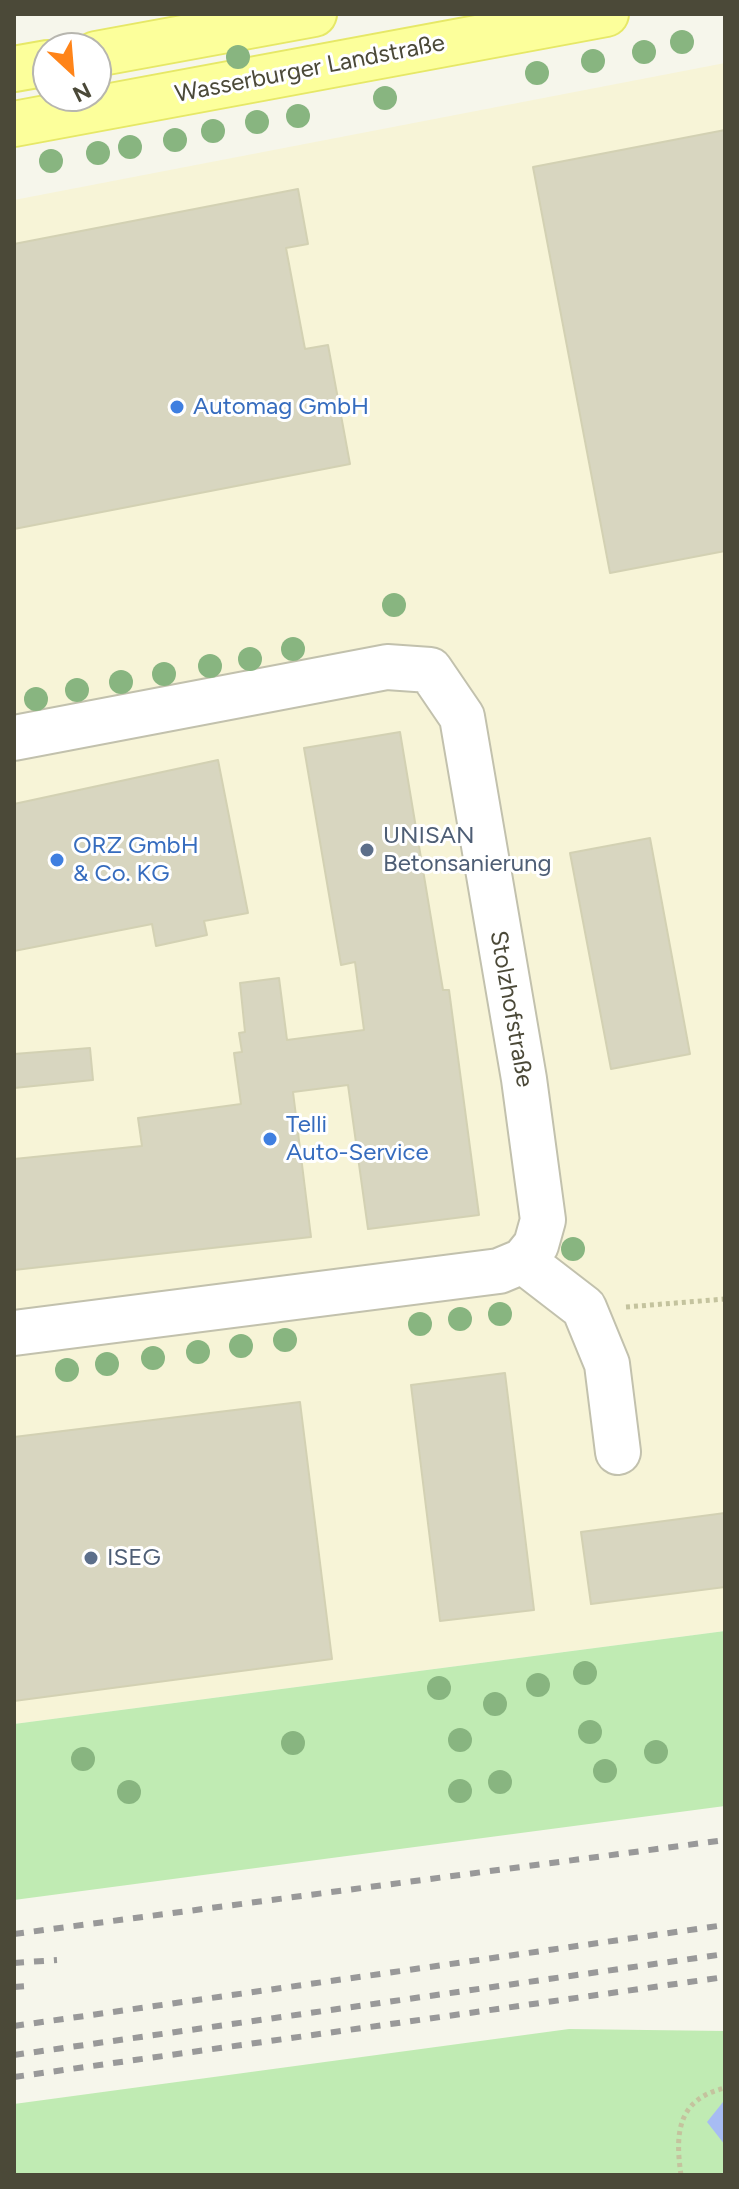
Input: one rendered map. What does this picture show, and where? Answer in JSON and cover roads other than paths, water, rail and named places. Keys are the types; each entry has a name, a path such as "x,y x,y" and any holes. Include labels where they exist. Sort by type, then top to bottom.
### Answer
{"main road":[{"path":"112,51 314,14"},
{"name":"Wasserburger Landstraße","path":"14,124 606,14"}],"street":[{"name":"Stolzhofstraße","path":"14,738 387,667 430,670 462,717 524,1079 543,1220 536,1245 523,1261"},
{"path":"14,1333 499,1271 523,1261 584,1308 607,1364 618,1452"}],"water":[{"path":"725,2103 725,2145 707,2122"}],"railway":[{"path":"14,1934 725,1840"},
{"path":"14,2026 725,1925"},
{"path":"14,2055 725,1954"},
{"path":"14,1963 57,1960"},
{"path":"14,2077 725,1977"},
{"path":"14,1987 27,1986"}],"place":[{"name":"Automag GmbH","path":"177,407"},
{"name":"UNISAN Betonsanierung","path":"367,850"},
{"name":"ORZ GmbH & Co. KG","path":"57,860"},
{"name":"Telli Auto-Service","path":"270,1139"},
{"name":"ISEG","path":"91,1558"}]}
